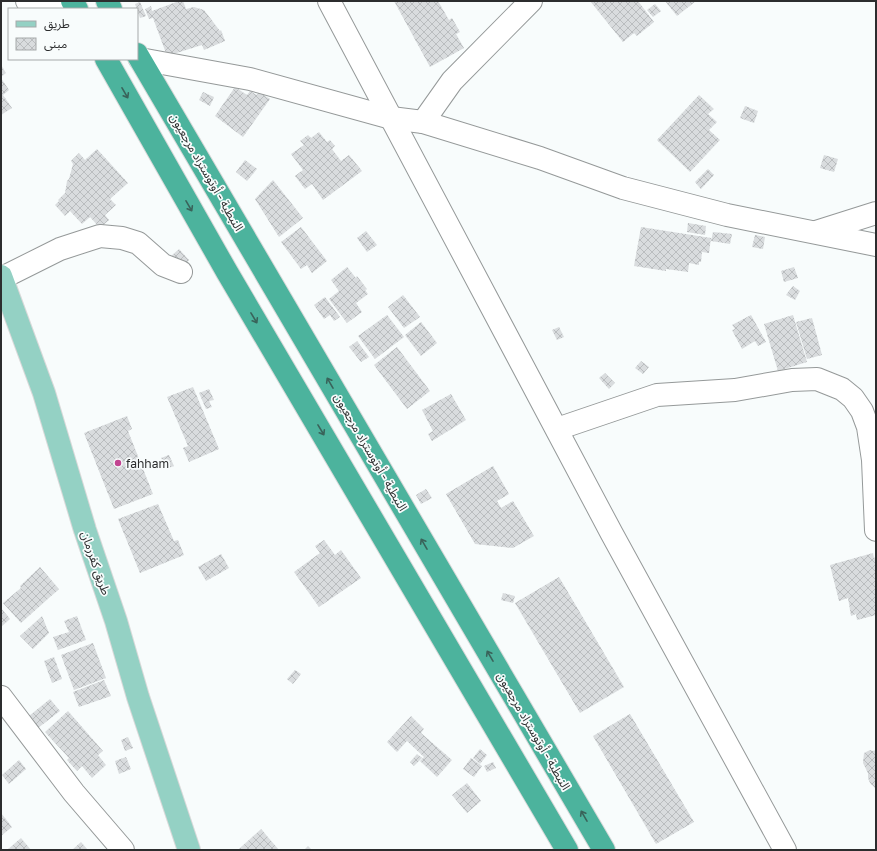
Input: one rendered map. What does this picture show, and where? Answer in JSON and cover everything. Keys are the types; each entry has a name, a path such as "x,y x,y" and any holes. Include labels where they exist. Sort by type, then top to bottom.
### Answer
{"highway":[{"name":"النبطية - أوتوستراد مرجعيون","path":"138,56 604,850"},
{"path":"107,60 231,279 568,850"}],"main road":[{"name":"طريق كفررمان","path":"2,277 44,393 85,530 116,621 138,697 190,850"}],"street":[{"path":"27,1 50,8"},
{"path":"329,1 612,534 785,850"},
{"path":"423,122 452,81 531,1"},
{"path":"138,56 250,79 391,118 423,122 540,158 623,188 727,215 876,245"},
{"path":"815,233 876,213"},
{"path":"2,277 60,249 100,236 122,238 138,243 163,266 181,272"},
{"path":"557,429 657,395 735,390 792,380 817,379 842,389 853,398 862,411 868,427 873,460 876,530"},
{"path":"1,697 74,793 123,850"}],"building":[{"path":"179,1 183,1 186,9 194,7 204,10 220,31 221,30 225,41 204,50 202,45 167,56 153,18 149,19 145,9 151,6 152,11"},
{"path":"394,1 438,1 449,20 452,18 460,32 456,34 464,48 430,67"},
{"path":"590,1 638,1 654,22 637,36 634,33 623,42"},
{"path":"665,1 696,1 677,16"},
{"path":"140,2 146,16 140,18 138,8 136,8 135,4"},
{"path":"655,4 661,11 653,17 647,10"},
{"path":"1,65 6,73 1,77"},
{"path":"1,78 9,90 3,95 12,108 1,115"},
{"path":"235,87 247,95 250,91 257,95 259,92 270,99 243,137 215,116"},
{"path":"203,92 214,97 210,106 199,100"},
{"path":"699,95 714,109 708,114 717,122 709,130 720,140 690,172 657,140"},
{"path":"745,106 758,111 754,123 740,118"},
{"path":"319,132 327,142 330,140 335,146 332,149 341,161 349,155 362,171 323,200 312,184 305,189 295,176 303,170 291,154 304,145 300,141 308,135 311,138"},
{"path":"97,149 128,183 110,199 116,205 105,215 109,220 100,228 90,217 82,224 70,211 65,216 55,205 65,193 67,181 69,179 73,164 71,161 79,153 85,160"},
{"path":"824,155 838,159 834,172 820,168"},
{"path":"245,160 257,169 247,181 236,172"},
{"path":"708,169 714,175 701,189 695,182"},
{"path":"273,180 303,218 279,237 255,199"},
{"path":"688,223 706,226 705,235 687,232"},
{"path":"301,227 327,261 312,273 307,265 301,269 281,242"},
{"path":"641,227 711,238 709,253 702,252 701,262 699,262 699,265 689,263 688,272 666,269 666,271 634,266"},
{"path":"366,231 377,245 367,252 357,238"},
{"path":"713,232 732,234 730,244 711,241"},
{"path":"755,235 765,237 763,249 752,247"},
{"path":"179,249 189,260 181,268 170,257"},
{"path":"347,267 356,278 357,276 367,289 365,290 368,294 356,303 362,312 347,323 329,299 339,291 331,280"},
{"path":"794,267 798,278 784,282 781,271"},
{"path":"793,286 800,291 795,300 786,295"},
{"path":"403,295 420,317 404,328 388,307"},
{"path":"325,297 340,317 334,321 330,315 324,319 314,305"},
{"path":"387,315 404,337 375,359 358,336"},
{"path":"751,315 766,342 758,346 755,341 742,349 732,330 735,329 732,325"},
{"path":"793,315 807,362 778,371 764,324"},
{"path":"812,318 822,355 807,359 796,322"},
{"path":"421,322 437,343 421,356 405,335"},
{"path":"559,327 564,337 557,340 552,330"},
{"path":"357,341 369,357 361,362 349,347"},
{"path":"397,347 430,391 407,409 374,365"},
{"path":"641,361 649,367 643,374 635,368"},
{"path":"605,373 615,383 609,389 599,378"},
{"path":"193,387 219,449 189,462 183,448 188,446 167,397"},
{"path":"209,389 214,400 209,401 212,407 206,409 199,393"},
{"path":"451,394 466,420 432,441 428,434 433,431 422,410"},
{"name":"fahham","path":"127,416 132,429 128,431 153,494 114,509 84,433"},
{"path":"169,455 174,466 166,469 161,458"},
{"path":"493,466 509,494 497,501 501,508 513,501 534,536 513,548 475,544 446,494"},
{"path":"426,489 432,498 421,504 416,495"},
{"path":"158,504 174,541 178,540 184,555 140,573 118,519"},
{"path":"324,540 335,555 341,550 361,578 319,607 294,572 320,553 315,546"},
{"path":"873,553 874,558 876,557 876,615 857,620 856,614 851,616 848,598 839,601 830,565"},
{"path":"221,554 229,568 206,581 198,567"},
{"path":"40,567 59,589 21,623 3,603 21,588 20,586"},
{"path":"559,577 624,687 580,713 515,603"},
{"path":"503,593 515,596 513,603 501,600"},
{"path":"1,608 10,619 1,627"},
{"path":"42,616 49,633 33,649 20,636"},
{"path":"77,616 86,640 58,650 53,637 69,632 64,621"},
{"path":"93,643 106,678 74,690 61,655"},
{"path":"54,657 62,679 52,683 44,661"},
{"path":"295,670 301,674 293,684 287,679"},
{"path":"104,680 111,696 79,707 73,692"},
{"path":"50,699 60,711 38,728 29,716"},
{"path":"68,711 103,751 98,755 106,765 92,778 82,766 77,771 67,760 69,758 45,732"},
{"path":"630,714 694,822 656,844 593,736"},
{"path":"411,716 424,729 421,733 452,760 437,777 420,761 424,757 407,741 397,752 387,742"},
{"path":"128,737 133,748 125,751 121,740"},
{"path":"480,749 487,755 480,764 473,758"},
{"path":"870,750 876,750 876,790 870,783 868,773 863,763 864,753"},
{"path":"417,754 422,758 414,766 410,762"},
{"path":"126,757 131,769 119,774 115,761"},
{"path":"471,758 482,766 474,777 463,769"},
{"path":"19,760 26,769 9,784 2,775"},
{"path":"493,762 496,768 487,772 484,766"},
{"path":"467,783 481,801 467,813 452,795"},
{"path":"1,813 12,827 1,836"},
{"path":"261,829 279,850 238,850"},
{"path":"21,838 31,850 7,850"},
{"path":"81,842 88,850 72,850"},
{"path":"308,846 312,850 304,850"}],"place":[{"name":"fahham","path":"118,463"}]}
